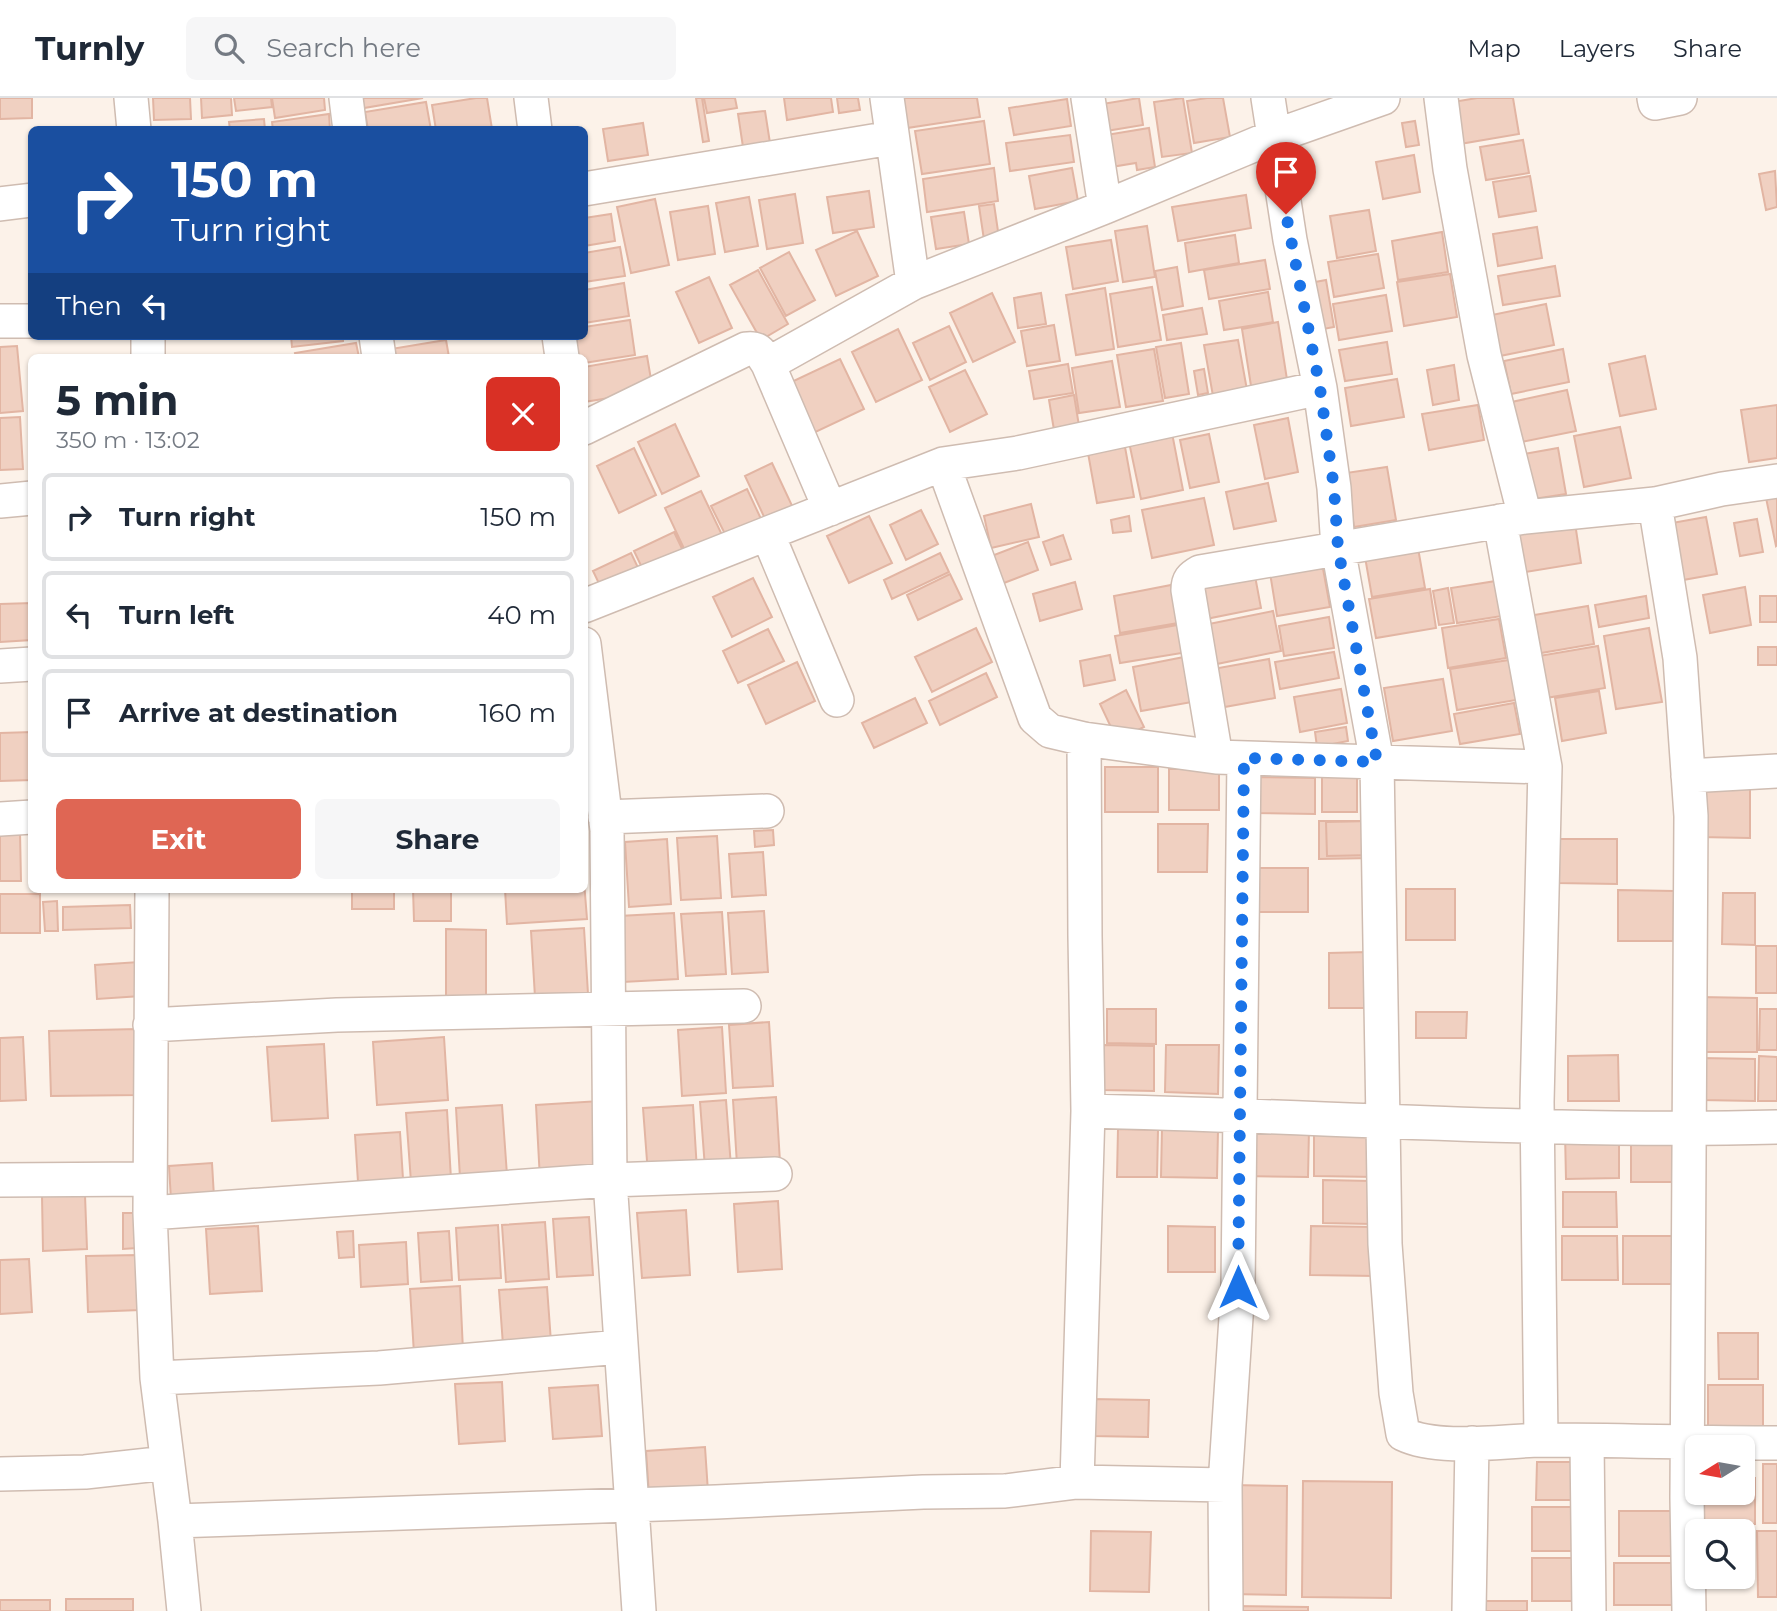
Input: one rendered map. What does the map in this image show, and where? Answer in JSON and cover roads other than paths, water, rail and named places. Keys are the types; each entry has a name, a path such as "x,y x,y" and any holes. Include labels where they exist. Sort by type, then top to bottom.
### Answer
{"street":[{"path":"131,98 134,126"},
{"path":"346,98 350,126"},
{"path":"531,98 534,126"},
{"path":"887,98 913,283"},
{"path":"1088,98 1105,208"},
{"path":"1268,98 1290,240 1320,388 1334,488 1338,548 1377,762 1385,1244 1396,1393 1403,1434 1415,1440 1472,1443 1541,1440 1685,1443"},
{"path":"768,364 913,283 1105,208 1275,136 1382,98"},
{"path":"1441,98 1450,169 1512,519 1545,767 1538,1126 1541,1440"},
{"path":"1654,98 1655,103 1680,98"},
{"path":"588,188 891,138"},
{"path":"0,204 28,200"},
{"path":"0,321 28,321"},
{"path":"588,426 746,349 755,348 768,364 830,509"},
{"path":"588,604 943,464 1032,450 1320,388"},
{"path":"943,464 1035,718 1049,731 1084,739 1230,758 1545,767"},
{"path":"1226,1611 1224,1485 1238,1287 1239,1115 1230,758 1188,583 1192,576 1200,572 1338,548 1512,519 1655,504 1722,489 1777,481"},
{"path":"0,500 28,498"},
{"path":"1655,504 1680,657 1691,816 1689,1435"},
{"path":"768,535 837,700"},
{"path":"0,666 28,664"},
{"path":"588,693 599,826 609,1008 610,1180 639,1611"},
{"path":"1077,1482 1088,1111 1084,936 1084,739"},
{"path":"1688,776 1777,771"},
{"path":"599,826 767,811"},
{"path":"0,819 28,817"},
{"path":"152,893 150,1213 157,1378 184,1611"},
{"path":"150,1025 337,1015 744,1006"},
{"path":"1088,1111 1538,1126 1690,1129 1777,1127"},
{"path":"150,1213 610,1180 775,1174"},
{"path":"0,1180 150,1179"},
{"path":"157,1378 379,1368 620,1347"},
{"path":"1587,1442 1589,1611"},
{"path":"1469,1611 1472,1443"},
{"path":"1755,1443 1777,1443"},
{"path":"0,1474 85,1472 167,1463"},
{"path":"175,1521 1004,1491 1077,1482 1224,1485"},
{"path":"1689,1505 1689,1611"}]}
